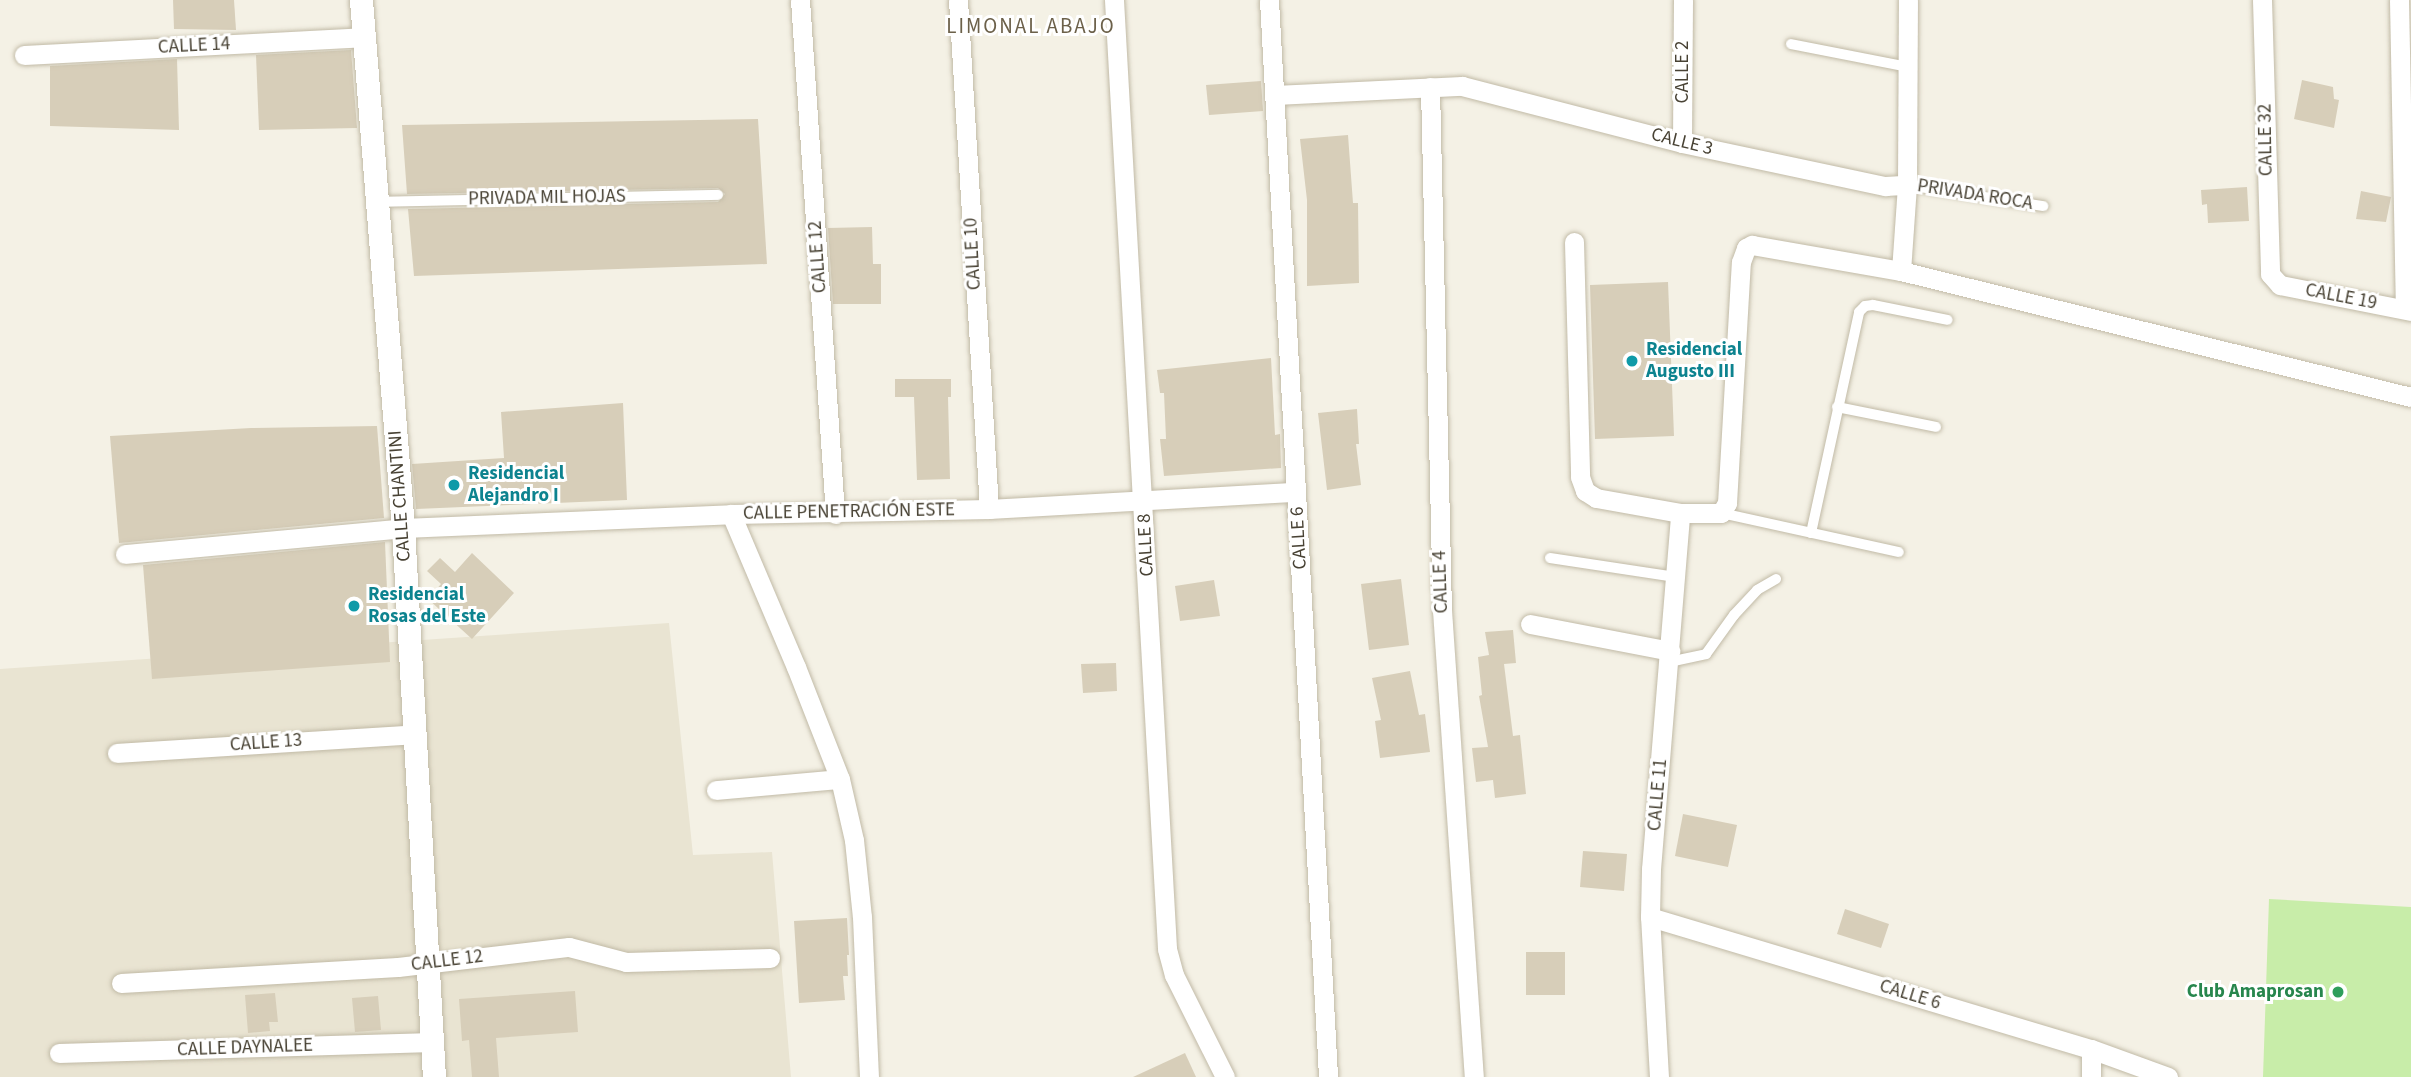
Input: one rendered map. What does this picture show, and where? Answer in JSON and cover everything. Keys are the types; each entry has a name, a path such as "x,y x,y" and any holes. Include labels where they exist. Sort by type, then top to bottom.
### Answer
{"street":[{"name":"CALLE CHANTINI","path":"361,0 403,528 434,1077"},
{"name":"CALLE 12","path":"800,0 835,514"},
{"name":"CALLE 10","path":"958,0 989,509"},
{"name":"CALLE 8","path":"1114,0 1167,949 1174,975 1225,1077"},
{"name":"CALLE 6","path":"1269,0 1328,1077"},
{"name":"CALLE 2","path":"1682,144 1684,0"},
{"path":"1901,271 1907,185 1908,0"},
{"name":"CALLE 32","path":"2262,0 2269,269 2273,279"},
{"path":"2399,0 2408,310"},
{"name":"CALLE 14","path":"24,55 363,37"},
{"name":"CALLE 3","path":"1275,95 1462,86 1682,144 1885,186 1907,185"},
{"name":"CALLE 4","path":"1430,87 1442,610 1474,1077"},
{"path":"1574,242 1582,485 1596,498 1680,513 1720,513 1727,503 1731,476 1741,262 1746,248 1760,244 1901,271 2411,397"},
{"name":"CALLE 19","path":"2273,279 2280,285 2408,310"},
{"name":"CALLE PENETRACIÓN ESTE","path":"125,554 403,528 731,514 989,509 1296,492"},
{"name":"CALLE 11","path":"1659,1077 1650,917 1651,869 1680,513"},
{"path":"731,514 840,779 853,840 862,917 869,1077"},
{"path":"1530,624 1670,656"},
{"name":"CALLE 13","path":"117,753 415,734"},
{"path":"716,790 840,779"},
{"name":"CALLE 6","path":"1650,917 2091,1049 2168,1077"},
{"name":"CALLE 12","path":"121,983 427,963 569,947 626,962 770,958"},
{"name":"CALLE DAYNALEE","path":"59,1053 432,1042"},
{"path":"2091,1049 2091,1077"}],"lane":[{"path":"1791,44 1908,67"},
{"name":"PRIVADA ROCA","path":"1907,185 2043,206"},
{"name":"PRIVADA MIL HOJAS","path":"375,202 718,195"},
{"path":"1811,533 1859,312 1865,306 1948,320"},
{"path":"1837,407 1936,428"},
{"path":"1720,513 1899,552"},
{"path":"1550,558 1676,577"},
{"path":"1670,656 1706,654 1734,615 1758,590 1776,579"}],"shaded area":[{"path":"669,623 693,855 772,852 791,1077 0,1077 0,669"}],"green space":[{"name":"Club Amaprosan","path":"2269,899 2411,907 2411,1077 2263,1077"}],"building":[{"path":"173,0 234,0 236,30 174,29"},
{"path":"351,50 357,128 259,130 256,55"},
{"path":"177,59 179,130 50,126 50,66"},
{"path":"2302,80 2333,87 2334,99 2339,100 2334,128 2294,119"},
{"path":"1261,81 1263,111 1209,115 1206,85"},
{"path":"758,119 767,264 414,276 408,209 718,202 725,194 718,188 407,194 402,125"},
{"path":"1348,135 1353,203 1358,203 1359,283 1307,286 1307,200 1300,139"},
{"path":"2247,187 2249,221 2208,223 2207,204 2202,205 2201,190"},
{"path":"2361,191 2391,197 2386,222 2356,219"},
{"path":"872,227 873,264 881,264 881,304 833,304 828,228"},
{"name":"Residencial Augusto III","path":"1668,282 1674,436 1595,439 1590,285"},
{"path":"1271,358 1275,435 1280,434 1281,468 1164,476 1160,439 1166,439 1164,393 1160,393 1157,370"},
{"path":"895,379 951,379 951,397 948,397 950,479 917,480 914,397 895,397"},
{"path":"623,403 627,500 416,509 412,464 504,458 501,412"},
{"path":"1357,409 1359,444 1356,444 1361,485 1327,490 1318,413"},
{"path":"377,426 384,518 119,543 110,436 251,428"},
{"path":"385,542 390,662 152,679 143,565"},
{"path":"472,553 514,593 472,639 428,599 441,584 427,571 440,558 455,572"},
{"path":"1401,579 1409,645 1369,650 1361,584"},
{"path":"1214,580 1220,616 1180,621 1175,586"},
{"path":"1513,630 1516,663 1504,664 1513,736 1520,735 1526,794 1495,798 1493,780 1476,782 1472,748 1488,747 1479,696 1482,695 1478,657 1489,655 1485,632"},
{"path":"1116,663 1117,691 1083,693 1081,664"},
{"path":"1410,671 1419,715 1425,714 1430,752 1380,758 1375,721 1381,720 1372,678"},
{"path":"1683,814 1737,825 1728,867 1675,856"},
{"path":"1583,851 1627,854 1624,891 1580,887"},
{"path":"1845,909 1889,924 1881,948 1837,934"},
{"path":"847,918 849,955 848,976 843,976 845,1000 799,1003 794,921"},
{"path":"1526,952 1565,952 1565,995 1526,995"},
{"path":"575,991 578,1032 496,1038 499,1077 472,1077 469,1040 462,1041 459,999"},
{"path":"275,993 278,1022 269,1022 270,1031 248,1033 245,995"},
{"path":"378,996 381,1030 355,1032 352,998"},
{"path":"1185,1053 1196,1077 1133,1077"}],"place":[{"name":"Residencial Augusto III","path":"1632,361"},
{"name":"Residencial Alejandro I","path":"454,485"},
{"name":"Residencial Rosas del Este","path":"354,606"},
{"name":"Club Amaprosan","path":"2338,992"}],"district":[{"name":"LIMONAL ABAJO","path":"1031,26"}]}
